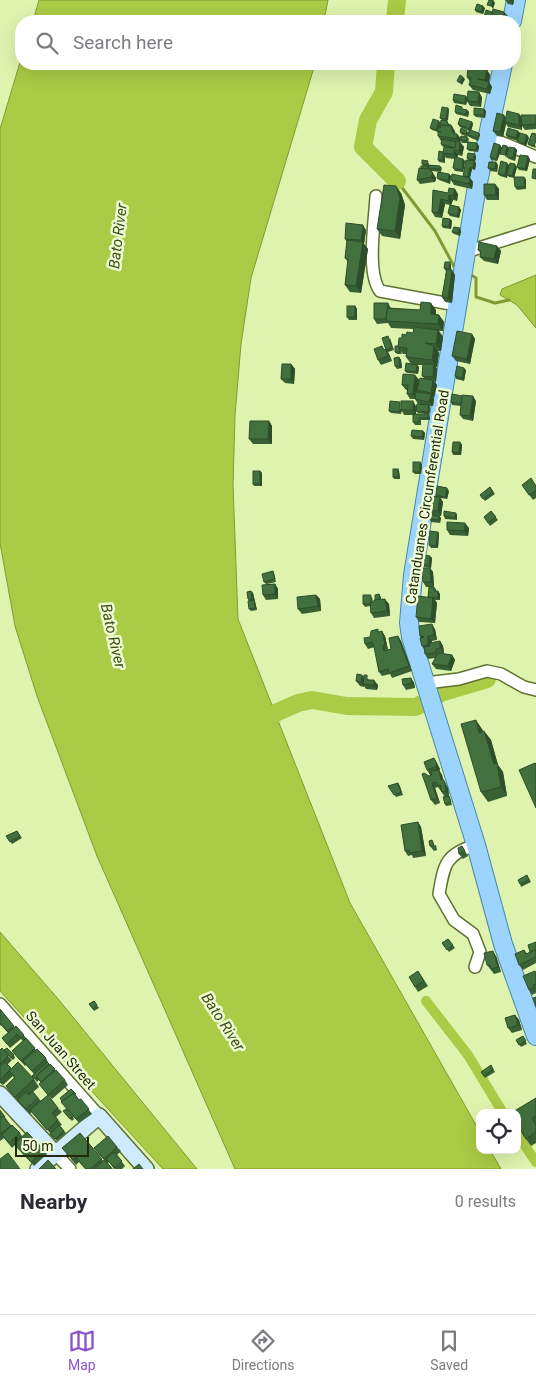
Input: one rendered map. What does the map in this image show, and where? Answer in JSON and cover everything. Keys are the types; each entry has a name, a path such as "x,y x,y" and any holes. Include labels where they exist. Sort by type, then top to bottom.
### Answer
{"main road":[{"path":"513,15 516,0"},
{"name":"Catanduanes Circumferential Road","path":"502,70 456,305 412,584 409,623 411,637 476,845 503,944 536,1036"},
{"path":"0,1094 56,1154"},
{"path":"38,1169 99,1116 146,1169"}],"street":[{"path":"489,137 536,157"},
{"path":"376,196 373,256 374,284 380,292 456,305"},
{"path":"466,252 536,230"},
{"path":"429,695 459,679 486,671 501,674 536,690"},
{"path":"475,967 480,952 473,934 454,920 438,894 444,865 457,850 476,845"},
{"name":"San Juan Street","path":"0,1004 99,1116"},
{"path":"56,1154 70,1169"}],"water":[{"path":"39,0 328,0 325,15 35,15"},
{"name":"Bato River","path":"18,70 313,70 251,278 241,344 235,415 233,485 238,619 350,903 476,1125 476,1154 492,1154 501,1169 235,1169 97,856 37,696 15,626 0,543 0,129"},
{"path":"536,275 536,328 517,305 500,295 502,289"},
{"path":"0,932 59,1000 197,1169 163,1169 0,991"}],"building":[{"path":"489,0 493,0 491,6 487,5"},
{"path":"477,4 483,6 481,12 475,10"},
{"path":"493,9 504,12 503,15 492,15"},
{"path":"486,10 492,12 492,15 485,15"},
{"path":"468,70 487,70 485,80 478,79 489,82 487,89 469,85 471,78 467,77"},
{"path":"460,75 463,77 460,83 457,81"},
{"path":"468,91 479,92 478,102 467,101"},
{"path":"454,94 466,96 465,103 453,100"},
{"path":"456,105 467,110 466,114 455,112"},
{"path":"442,107 448,108 446,119 440,118"},
{"path":"474,108 484,109 484,115 474,115"},
{"path":"507,111 519,114 519,125 505,122"},
{"path":"497,113 504,115 500,132 493,131"},
{"path":"521,115 536,115 536,124 522,125"},
{"path":"460,118 472,122 469,129 458,124"},
{"path":"433,119 439,121 436,130 430,128"},
{"path":"441,120 447,121 447,124 451,126 441,125 440,127"},
{"path":"441,125 451,126 453,133 457,134 457,139 438,136 438,132 441,132 438,131 438,127 440,128"},
{"path":"461,128 467,131 466,134 460,132"},
{"path":"508,128 518,131 516,138 506,135"},
{"path":"470,130 479,133 477,138 468,135"},
{"path":"520,133 527,135 524,144 517,141"},
{"path":"532,133 536,134 534,146 528,144"},
{"path":"461,136 467,137 467,141 460,140"},
{"path":"442,139 456,142 455,148 441,144"},
{"path":"456,141 460,142 459,151 454,150 454,154 443,153 444,147 455,148"},
{"path":"468,142 477,143 476,150 467,149"},
{"path":"494,143 500,145 496,159 490,157"},
{"path":"503,145 507,146 505,155 500,154"},
{"path":"509,147 515,148 513,158 507,157"},
{"path":"439,151 443,152 443,160 438,160"},
{"path":"468,153 475,154 473,160 467,158"},
{"path":"520,155 528,156 525,169 517,167"},
{"path":"455,157 463,159 462,170 453,168"},
{"path":"422,160 428,161 427,165 422,164"},
{"path":"466,160 474,161 473,168 470,167 468,177 463,176"},
{"path":"501,161 507,163 505,175 498,174"},
{"path":"489,162 496,162 495,169 488,168"},
{"path":"510,163 515,164 512,176 507,175"},
{"path":"428,165 440,166 440,169 428,168"},
{"path":"421,166 428,166 428,169 421,169"},
{"path":"419,168 429,169 433,173 431,177 417,180"},
{"path":"533,169 536,169 536,179 532,178"},
{"path":"438,172 449,174 448,181 437,178"},
{"path":"452,174 470,178 469,184 451,180"},
{"path":"514,177 524,177 525,187 515,187"},
{"path":"484,184 495,184 496,195 484,195"},
{"path":"384,185 396,186 400,198 395,231 377,229"},
{"path":"449,188 455,189 453,196 449,195 448,201 441,199 438,213 432,212 433,190 448,193"},
{"path":"450,205 459,207 457,216 448,213"},
{"path":"443,218 450,219 449,227 442,226"},
{"path":"346,223 363,225 361,240 345,239"},
{"path":"454,227 460,228 458,233 452,232"},
{"path":"347,240 363,242 356,286 345,285 348,259 345,258"},
{"path":"479,242 497,246 494,259 480,257 481,251 478,250"},
{"path":"445,262 450,262 449,269 444,268"},
{"path":"447,269 452,270 448,298 442,297"},
{"path":"421,302 431,303 431,314 439,315 438,324 386,321 387,308 420,310"},
{"path":"374,303 388,303 386,319 374,319"},
{"path":"347,306 355,306 355,317 347,317"},
{"path":"414,327 438,330 436,344 425,343 434,346 432,360 406,357 407,348 398,347 399,338 402,338 402,334 406,335 407,332 413,333"},
{"path":"457,331 472,334 467,359 452,356"},
{"path":"388,336 392,348 386,350 382,338"},
{"path":"382,346 384,350 386,349 388,356 378,360 374,349"},
{"path":"395,346 398,346 400,352 395,352"},
{"path":"399,357 400,366 395,366 394,358"},
{"path":"406,363 417,365 416,372 405,371"},
{"path":"282,364 291,364 291,379 281,379"},
{"path":"423,364 434,364 433,377 422,376"},
{"path":"457,366 464,368 462,378 455,376"},
{"path":"403,374 415,375 413,394 407,394 408,385 402,385"},
{"path":"420,378 433,380 431,393 417,390"},
{"path":"416,392 431,394 429,402 415,399"},
{"path":"452,394 462,396 461,404 451,402"},
{"path":"462,395 473,396 470,416 460,415"},
{"path":"390,401 400,402 400,412 389,411"},
{"path":"401,401 413,401 413,410 401,410"},
{"path":"417,404 429,405 428,412 416,411"},
{"path":"413,414 428,414 428,418 419,418 419,422 413,422"},
{"path":"250,421 269,421 268,439 249,439"},
{"path":"412,430 423,431 422,437 411,436"},
{"path":"453,442 460,442 459,453 452,452"},
{"path":"413,462 420,462 420,472 413,472"},
{"path":"393,469 398,469 398,477 393,477"},
{"path":"253,471 260,471 260,484 253,484"},
{"path":"531,478 536,486 536,491 529,495 522,485"},
{"path":"437,486 447,488 445,497 436,495"},
{"path":"490,487 493,492 483,499 480,495"},
{"path":"430,496 440,497 438,511 428,510"},
{"path":"444,511 456,513 455,518 444,516"},
{"path":"491,511 496,517 488,523 484,517"},
{"path":"429,514 439,516 439,520 429,519"},
{"path":"447,522 465,523 465,531 447,530"},
{"path":"430,531 438,532 436,546 429,545"},
{"path":"424,555 430,556 429,565 423,565"},
{"path":"422,568 430,568 431,582 423,582"},
{"path":"273,571 275,579 264,582 262,574"},
{"path":"275,584 275,594 263,595 262,585"},
{"path":"429,587 434,587 434,591 438,591 438,598 428,597"},
{"path":"251,591 252,599 248,599 247,592"},
{"path":"379,594 380,599 375,600 375,595"},
{"path":"316,595 318,606 298,609 297,597"},
{"path":"363,595 371,595 370,604 363,604"},
{"path":"418,596 433,598 431,619 416,617"},
{"path":"385,599 387,611 371,613 370,603 374,602 374,600"},
{"path":"254,600 255,608 249,609 248,601"},
{"path":"432,624 434,635 428,636 428,645 422,646 420,638 424,637 420,636 419,626"},
{"path":"378,629 378,632 382,631 385,645 383,645 384,651 391,649 389,638 398,636 409,666 389,673 388,669 379,672 372,642 365,644 364,638 370,637 371,631"},
{"path":"440,641 440,648 436,649 435,653 425,654 424,647 430,646 430,643"},
{"path":"438,653 452,655 448,666 432,664"},
{"path":"357,674 362,675 361,682 356,681"},
{"path":"364,675 367,675 367,680 374,680 374,685 363,684"},
{"path":"411,678 412,683 403,685 402,679"},
{"path":"476,720 479,733 484,731 494,764 497,763 501,787 481,792 461,724"},
{"path":"434,758 437,764 435,767 427,770 424,762"},
{"path":"536,764 536,808 519,770"},
{"path":"439,770 441,780 443,779 445,783 446,791 442,792 440,785 438,786 436,782 432,783 437,798 431,800 422,774 424,773 429,776 432,775 431,771"},
{"path":"398,783 401,792 394,795 388,786"},
{"path":"449,796 451,802 445,804 443,797"},
{"path":"418,822 422,851 410,853 409,850 405,851 401,825"},
{"path":"17,831 20,836 10,842 6,836"},
{"path":"432,840 434,845 430,846 429,841"},
{"path":"462,846 465,851 459,854 458,848"},
{"path":"527,875 529,880 520,884 518,880"},
{"path":"448,939 453,945 447,950 442,943"},
{"path":"536,942 536,952 535,950 530,952 528,945"},
{"path":"524,950 526,954 535,950 536,957 519,965 515,954"},
{"path":"493,951 498,967 491,969 490,965 487,965 484,953"},
{"path":"418,971 424,981 415,987 409,977"},
{"path":"535,971 536,984 529,990 523,976"},
{"path":"94,1001 97,1005 93,1009 89,1004"},
{"path":"0,1009 14,1026 7,1031 0,1023"},
{"path":"515,1015 518,1025 508,1028 505,1018"},
{"path":"16,1026 24,1035 21,1038 17,1034 7,1044 2,1038"},
{"path":"523,1036 526,1041 519,1045 516,1040"},
{"path":"26,1038 35,1048 21,1061 12,1051"},
{"path":"2,1048 8,1056 0,1064 0,1050"},
{"path":"7,1048 14,1055 11,1058 4,1050"},
{"path":"37,1049 46,1058 32,1071 23,1061"},
{"path":"5,1062 11,1068 0,1080 0,1066"},
{"path":"18,1062 34,1079 15,1097 6,1086 15,1077 9,1071"},
{"path":"47,1062 49,1064 36,1076 36,1079 32,1076"},
{"path":"50,1064 55,1069 41,1082 36,1076"},
{"path":"491,1065 493,1069 484,1076 481,1072"},
{"path":"56,1070 65,1080 48,1095 39,1084"},
{"path":"71,1089 76,1094 74,1093 62,1101 60,1098"},
{"path":"32,1091 38,1098 26,1109 17,1100 26,1092 29,1095"},
{"path":"74,1093 89,1109 76,1119 61,1102"},
{"path":"48,1095 58,1108 52,1113 58,1120 47,1130 30,1110"},
{"path":"536,1098 536,1116 532,1118 536,1125 536,1132 526,1139 521,1131 521,1109 518,1109"},
{"path":"66,1109 73,1117 70,1119 63,1111"},
{"path":"0,1110 5,1117 4,1118 3,1116 0,1118"},
{"path":"3,1116 11,1126 0,1134 0,1118"},
{"path":"12,1125 20,1133 9,1143 2,1135"},
{"path":"59,1125 64,1131 55,1139 50,1134"},
{"path":"27,1132 44,1150 31,1162 14,1144"},
{"path":"80,1133 102,1159 90,1169 86,1169 76,1157 73,1160 62,1148"},
{"path":"108,1136 117,1147 104,1159 94,1148"},
{"path":"114,1152 122,1161 115,1168 106,1159"},
{"path":"8,1153 20,1169 0,1169 0,1159"},
{"path":"48,1160 56,1169 39,1169"},
{"path":"104,1160 111,1167 109,1169 94,1169"},
{"path":"139,1164 143,1169 133,1169"}],"waterway":[{"path":"396,15 397,0"},
{"path":"386,70 384,92 368,120 363,147 397,181"},
{"path":"397,181 435,231 456,270"},
{"path":"471,275 476,278 476,297 495,303 509,300"},
{"path":"253,723 298,703 312,700 347,706 416,707 443,692 487,679"},
{"path":"426,1001 468,1055 501,1109"},
{"path":"521,1140 536,1162"}]}
